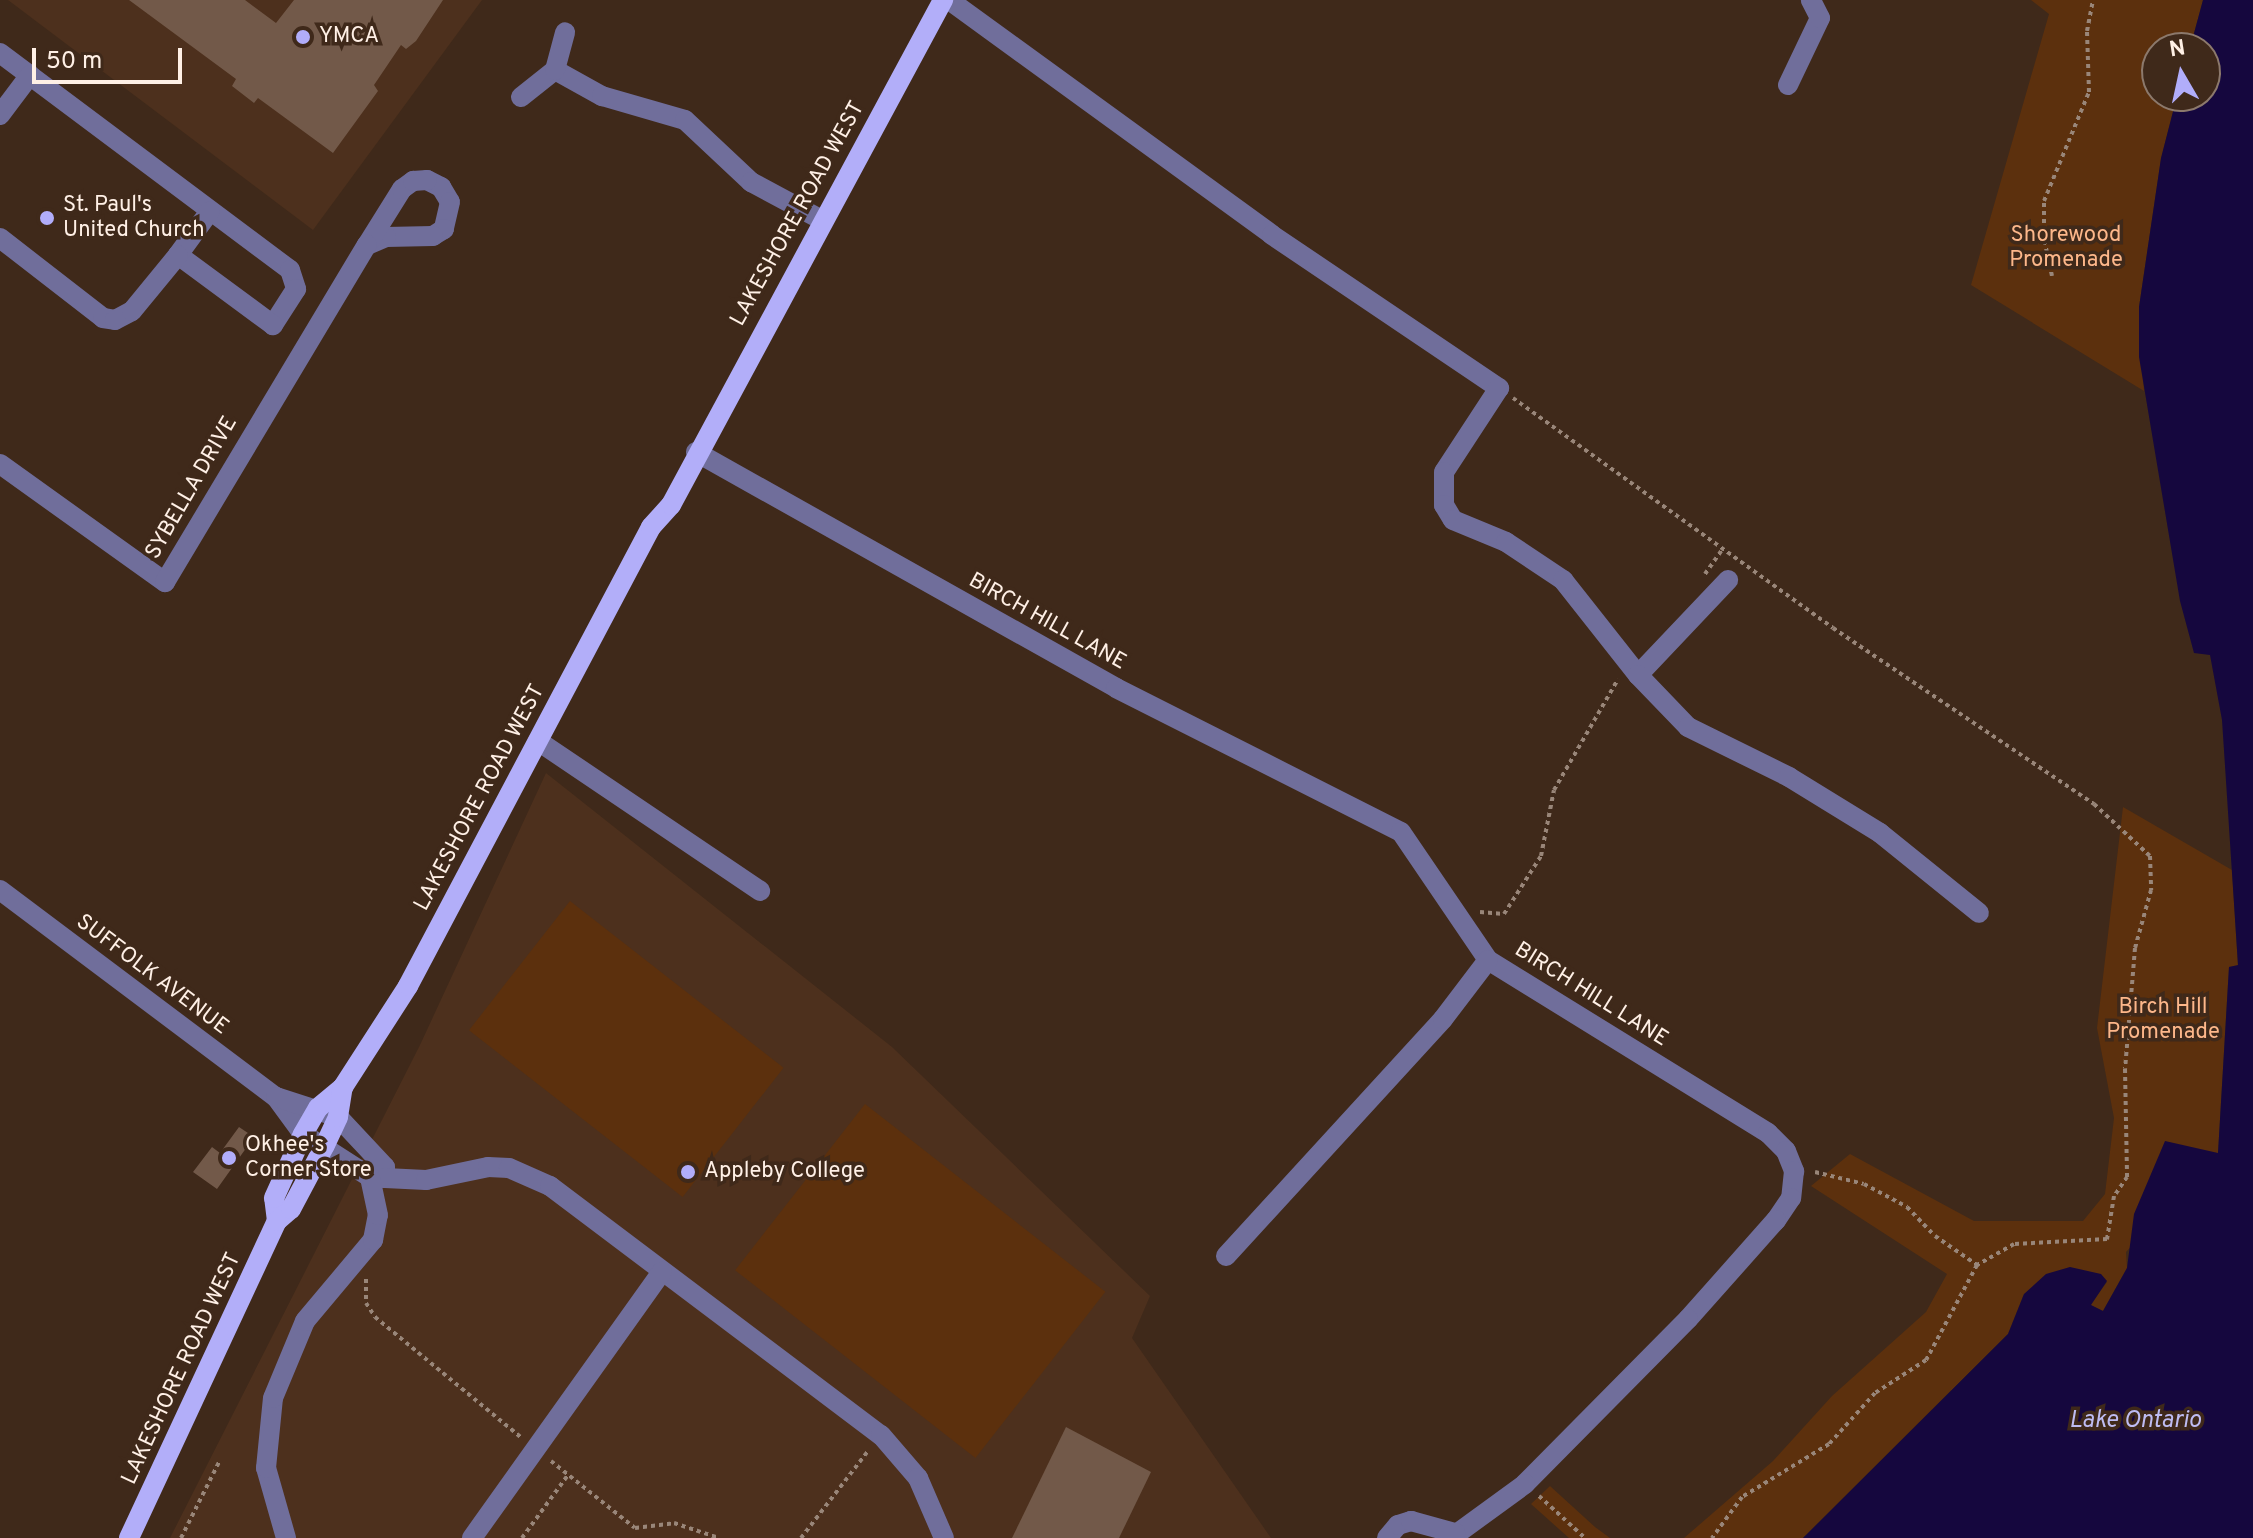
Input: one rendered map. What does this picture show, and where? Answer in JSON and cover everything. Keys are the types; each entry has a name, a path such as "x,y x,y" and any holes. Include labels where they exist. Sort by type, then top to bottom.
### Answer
{"main road":[{"name":"LAKESHORE ROAD WEST","path":"277,1221 274,1198 303,1134 318,1108 343,1087 408,986 651,527 671,505 696,452 943,0"},
{"name":"LAKESHORE ROAD WEST","path":"129,1538 277,1221 291,1209 325,1145 338,1117 343,1087"}],"street":[{"path":"949,0 1272,235 1499,388 1444,472 1444,505 1453,520 1506,542 1563,580 1634,669 1688,727 1789,777 1880,833 1979,913"},
{"path":"1788,85 1820,18 1811,0"},
{"path":"521,97 555,70 565,32"},
{"path":"0,53 210,211 296,280 273,325"},
{"path":"555,70 602,96 685,120 751,182 822,220"},
{"path":"0,115 30,75"},
{"path":"0,238 103,318 115,320 132,311 210,211"},
{"name":"SYBELLA DRIVE","path":"0,464 165,582 302,347 367,245"},
{"path":"178,255 302,347"},
{"name":"BIRCH HILL LANE","path":"696,452 1116,688 1401,832 1488,960 1768,1133 1786,1151 1794,1171 1791,1198 1776,1220 1688,1319 1525,1484 1453,1535 1411,1521 1398,1525 1387,1538"},
{"path":"1634,669 1728,580"},
{"path":"538,741 760,891"},
{"name":"SUFFOLK AVENUE","path":"0,890 276,1097 303,1134 377,1178 385,1167 338,1117 318,1108 276,1097"},
{"path":"1226,1256 1443,1019 1488,960"},
{"path":"286,1538 266,1468 273,1398 305,1321 373,1240 378,1215 377,1178 426,1180 468,1170 509,1168 550,1186 881,1435 918,1478 944,1538"},
{"path":"472,1538 662,1272"}],"path":[{"path":"2052,276 2044,239 2044,201 2089,92 2087,31 2093,0"},
{"path":"1499,388 1723,548 2094,804 2150,856 2151,890 2135,948 2125,1069 2127,1177 2114,1196 2107,1239 2014,1244 1977,1265 1926,1360 1875,1393 1829,1444 1742,1497 1712,1538"},
{"path":"1696,586 1723,548"},
{"path":"1454,911 1504,914 1541,856 1554,790 1634,669"},
{"path":"1815,1172 1864,1184 1907,1207 1935,1236 1977,1265"},
{"path":"368,1271 365,1294 375,1317 635,1528 674,1523 719,1538"},
{"path":"801,1538 873,1445"},
{"path":"181,1538 220,1460"},
{"path":"522,1538 568,1475"},
{"path":"1525,1484 1585,1538"}],"shaded area":[{"path":"8,0 482,0 313,230"},
{"name":"Appleby College","path":"546,773 892,1047 1150,1296 1132,1338 1271,1538 170,1538 420,1045"}],"green space":[{"name":"Shorewood Promenade","path":"2031,0 2203,0 2194,32 2141,32 2141,112 2173,112 2161,159 2139,307 2144,391 1971,285 2049,14"},
{"name":"Birch Hill Promenade","path":"2123,807 2232,870 2238,966 2229,967 2218,1154 2126,1252 2127,1268 2103,1311 2090,1305 2107,1282 2024,1294 2008,1334 1803,1538 1684,1538 1773,1461 1832,1396 1926,1312 1947,1274 1811,1186 1850,1154 1974,1221 2083,1221 2105,1194 2114,1118 2097,1028"},
{"path":"570,901 784,1068 683,1197 469,1030"},
{"path":"865,1104 1105,1292 975,1458 735,1270"},
{"path":"1550,1486 1610,1538 1569,1538 1531,1504"}],"water":[{"name":"Lake Ontario","path":"2203,0 2253,0 2253,1538 1803,1538 2008,1334 2024,1294 2046,1274 2070,1267 2101,1274 2107,1281 2091,1305 2103,1311 2127,1268 2134,1214 2165,1141 2218,1153 2229,967 2238,965 2222,720 2210,655 2194,653 2180,601 2139,357 2139,307 2161,158 2173,112 2221,112 2221,32 2194,32"}],"building":[{"path":"129,0 245,0 276,23 294,0 443,0 416,41 406,49 401,45 374,85 378,91 333,153 258,98 254,103 232,86 236,79"},
{"path":"239,1127 254,1137 217,1189 193,1172 212,1147 220,1153"},
{"path":"1066,1427 1151,1472 1119,1538 1012,1538"}],"place":[{"name":"YMCA","path":"303,37"},
{"name":"St. Paul's United Church","path":"47,218"},
{"name":"Okhee's Corner Store","path":"229,1158"},
{"name":"Appleby College","path":"688,1172"}]}
